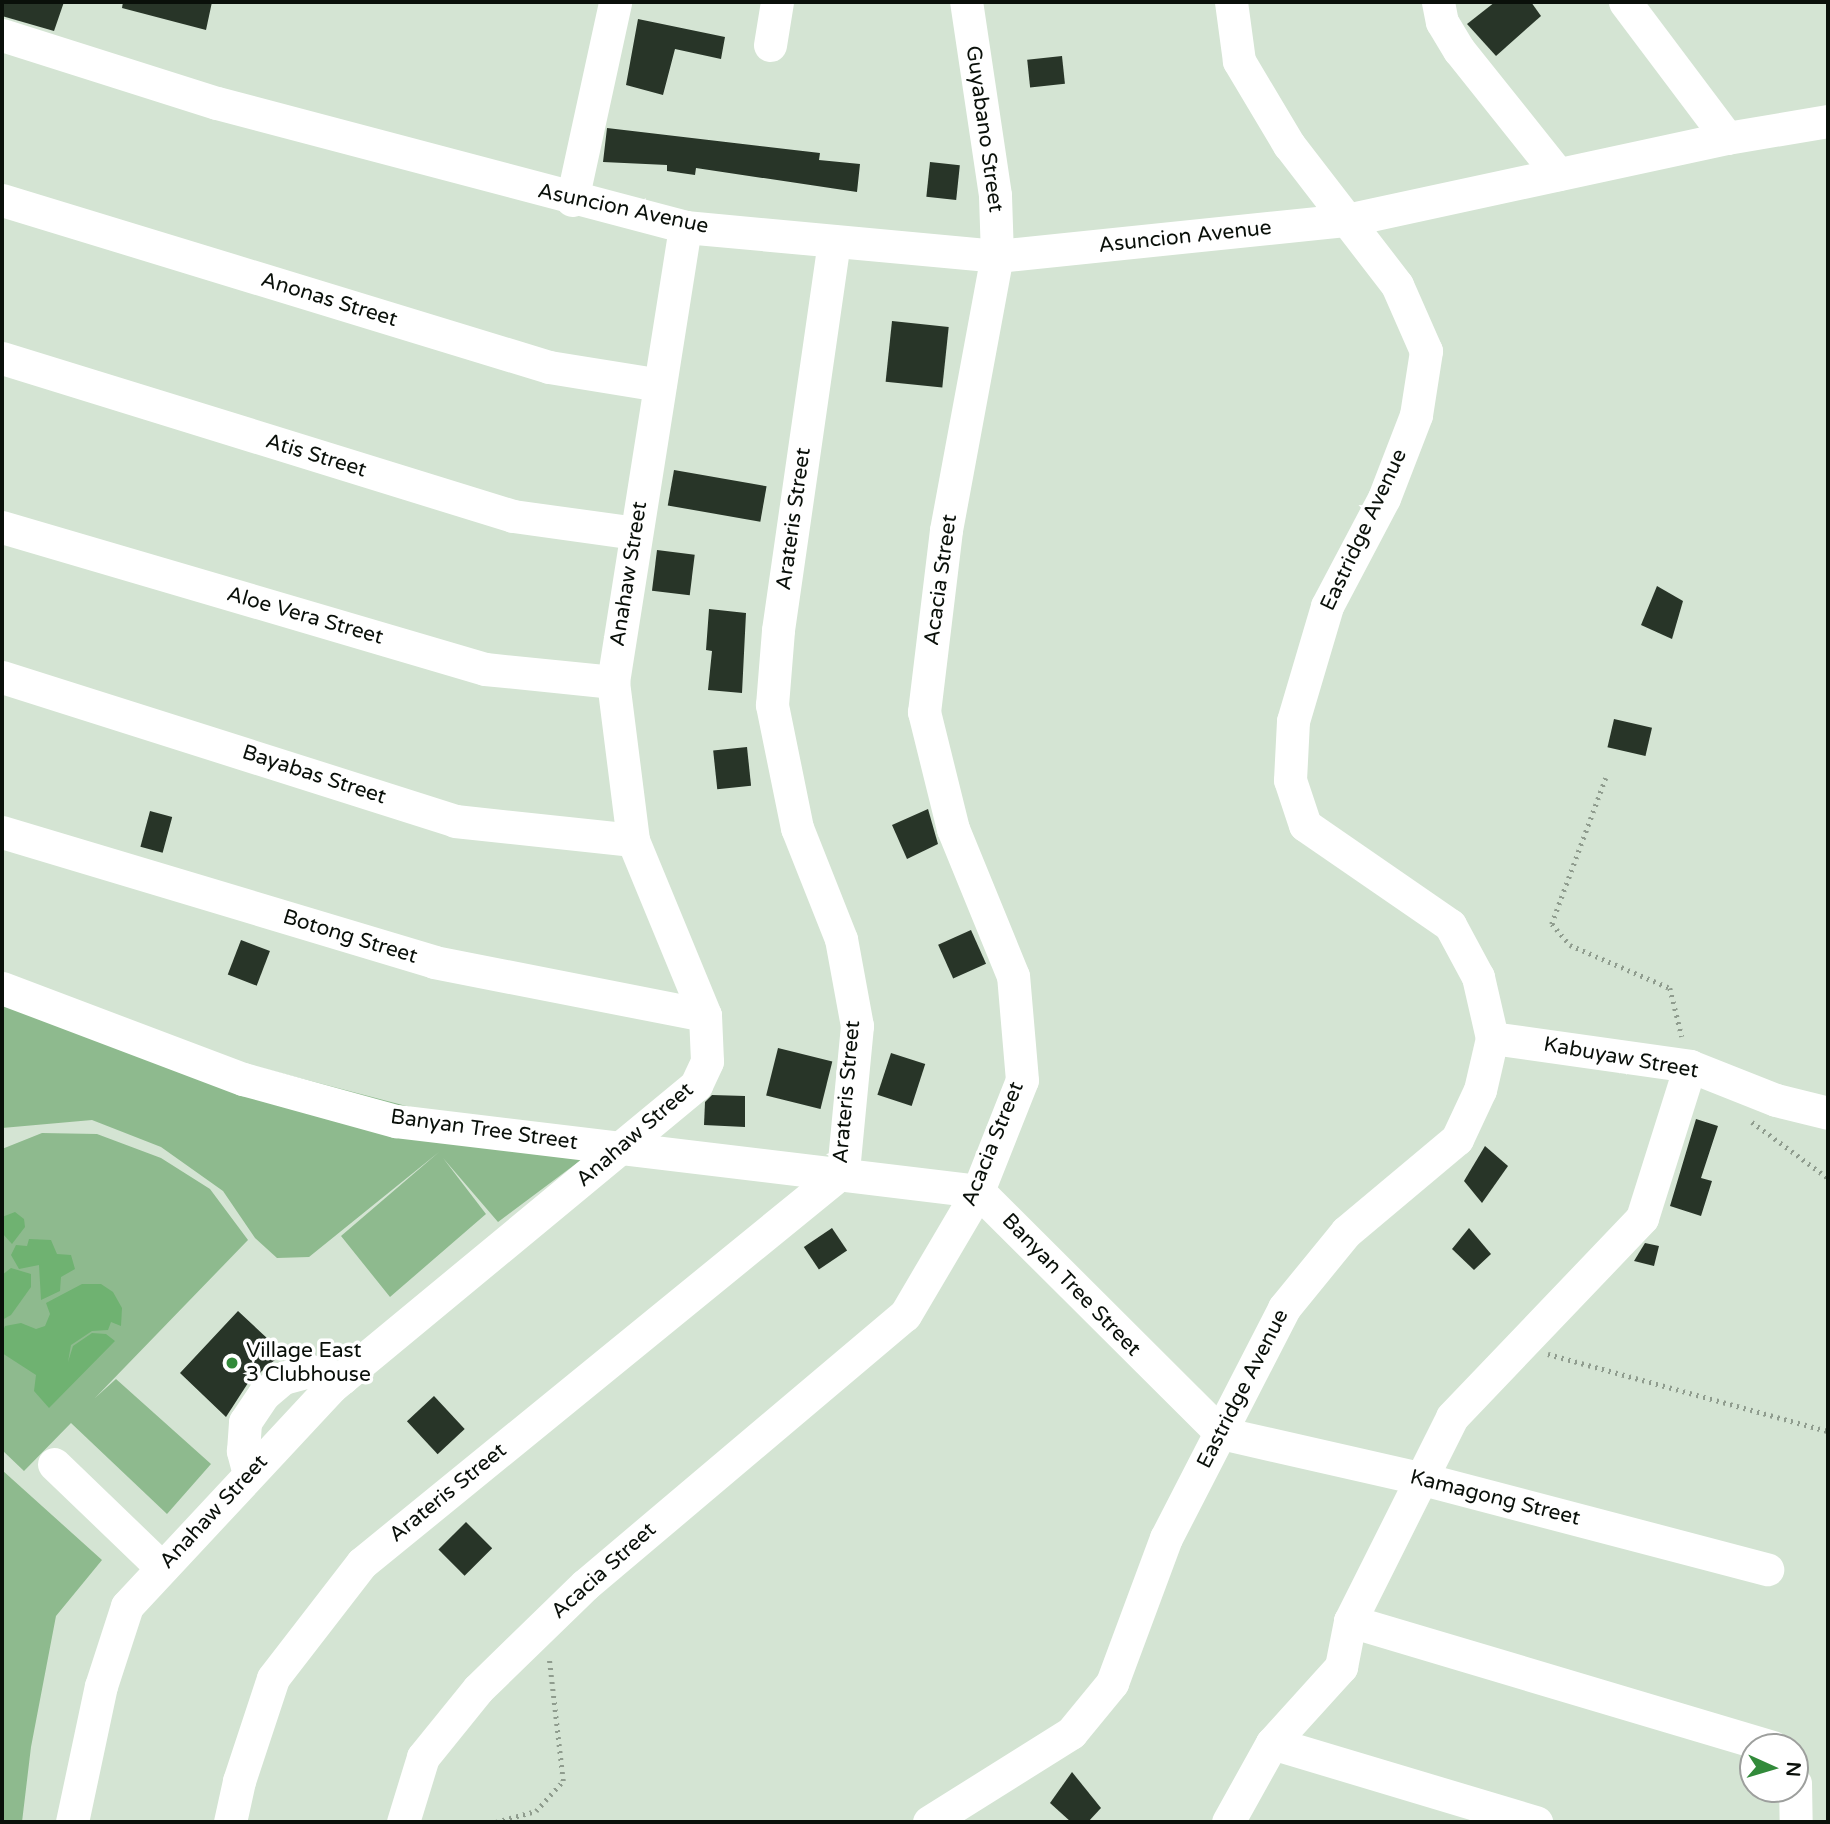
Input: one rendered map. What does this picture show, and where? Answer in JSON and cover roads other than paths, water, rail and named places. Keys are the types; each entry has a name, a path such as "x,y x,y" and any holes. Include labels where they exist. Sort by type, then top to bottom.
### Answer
{"street":[{"path":"572,200 615,2"},
{"path":"769,45 777,2"},
{"name":"Guyabano Street","path":"966,2 995,195 997,256"},
{"name":"Eastridge Avenue","path":"929,1822 1071,1733 1112,1683 1166,1538 1284,1308 1346,1232 1457,1139 1480,1090 1492,1038 1478,977 1450,925 1305,825 1290,780 1293,721 1327,606 1384,498 1416,415 1426,351 1397,285 1289,145 1239,61 1231,2"},
{"path":"1438,2 1443,22 1459,50 1558,174"},
{"path":"1625,2 1727,138"},
{"name":"Asuncion Avenue","path":"2,35 217,103 572,200 685,227 997,256 1347,220 1727,138 1828,121"},
{"name":"Anonas Street","path":"2,200 549,368 660,385"},
{"name":"Anahaw Street","path":"72,1822 101,1686 127,1606 342,1378 696,1085 707,1062 705,1015 633,840 612,682 685,227"},
{"name":"Arateris Street","path":"230,1822 239,1781 273,1678 362,1563 843,1171 857,1026 841,939 797,828 772,705 778,630 834,241"},
{"name":"Acacia Street","path":"403,1822 423,1757 478,1689 548,1622 905,1315 978,1191 1022,1080 1013,976 953,829 924,712 947,530 997,256"},
{"name":"Atis Street","path":"2,358 513,516 635,533"},
{"name":"Aloe Vera Street","path":"2,527 485,668 612,682"},
{"name":"Bayabas Street","path":"2,677 455,821 633,840"},
{"name":"Botong Street","path":"2,832 434,962 705,1015"},
{"name":"Banyan Tree Street","path":"2,988 243,1079 397,1121 843,1171 978,1191 1221,1433"},
{"name":"Kabuyaw Street","path":"1492,1038 1690,1066 1776,1100 1828,1113"},
{"path":"1228,1822 1272,1743 1341,1667 1350,1621 1452,1417 1642,1217 1690,1066"},
{"path":"249,1474 243,1451 245,1422 264,1394 283,1378 310,1371 342,1378"},
{"name":"Kamagong Street","path":"1221,1433 1423,1479 1767,1569"},
{"path":"54,1464 161,1567"},
{"path":"1350,1621 1739,1737"},
{"path":"1272,1743 1536,1822"},
{"path":"1796,1803 1796,1822"}],"place":[{"name":"Village East 3 Clubhouse","path":"232,1363"}]}
